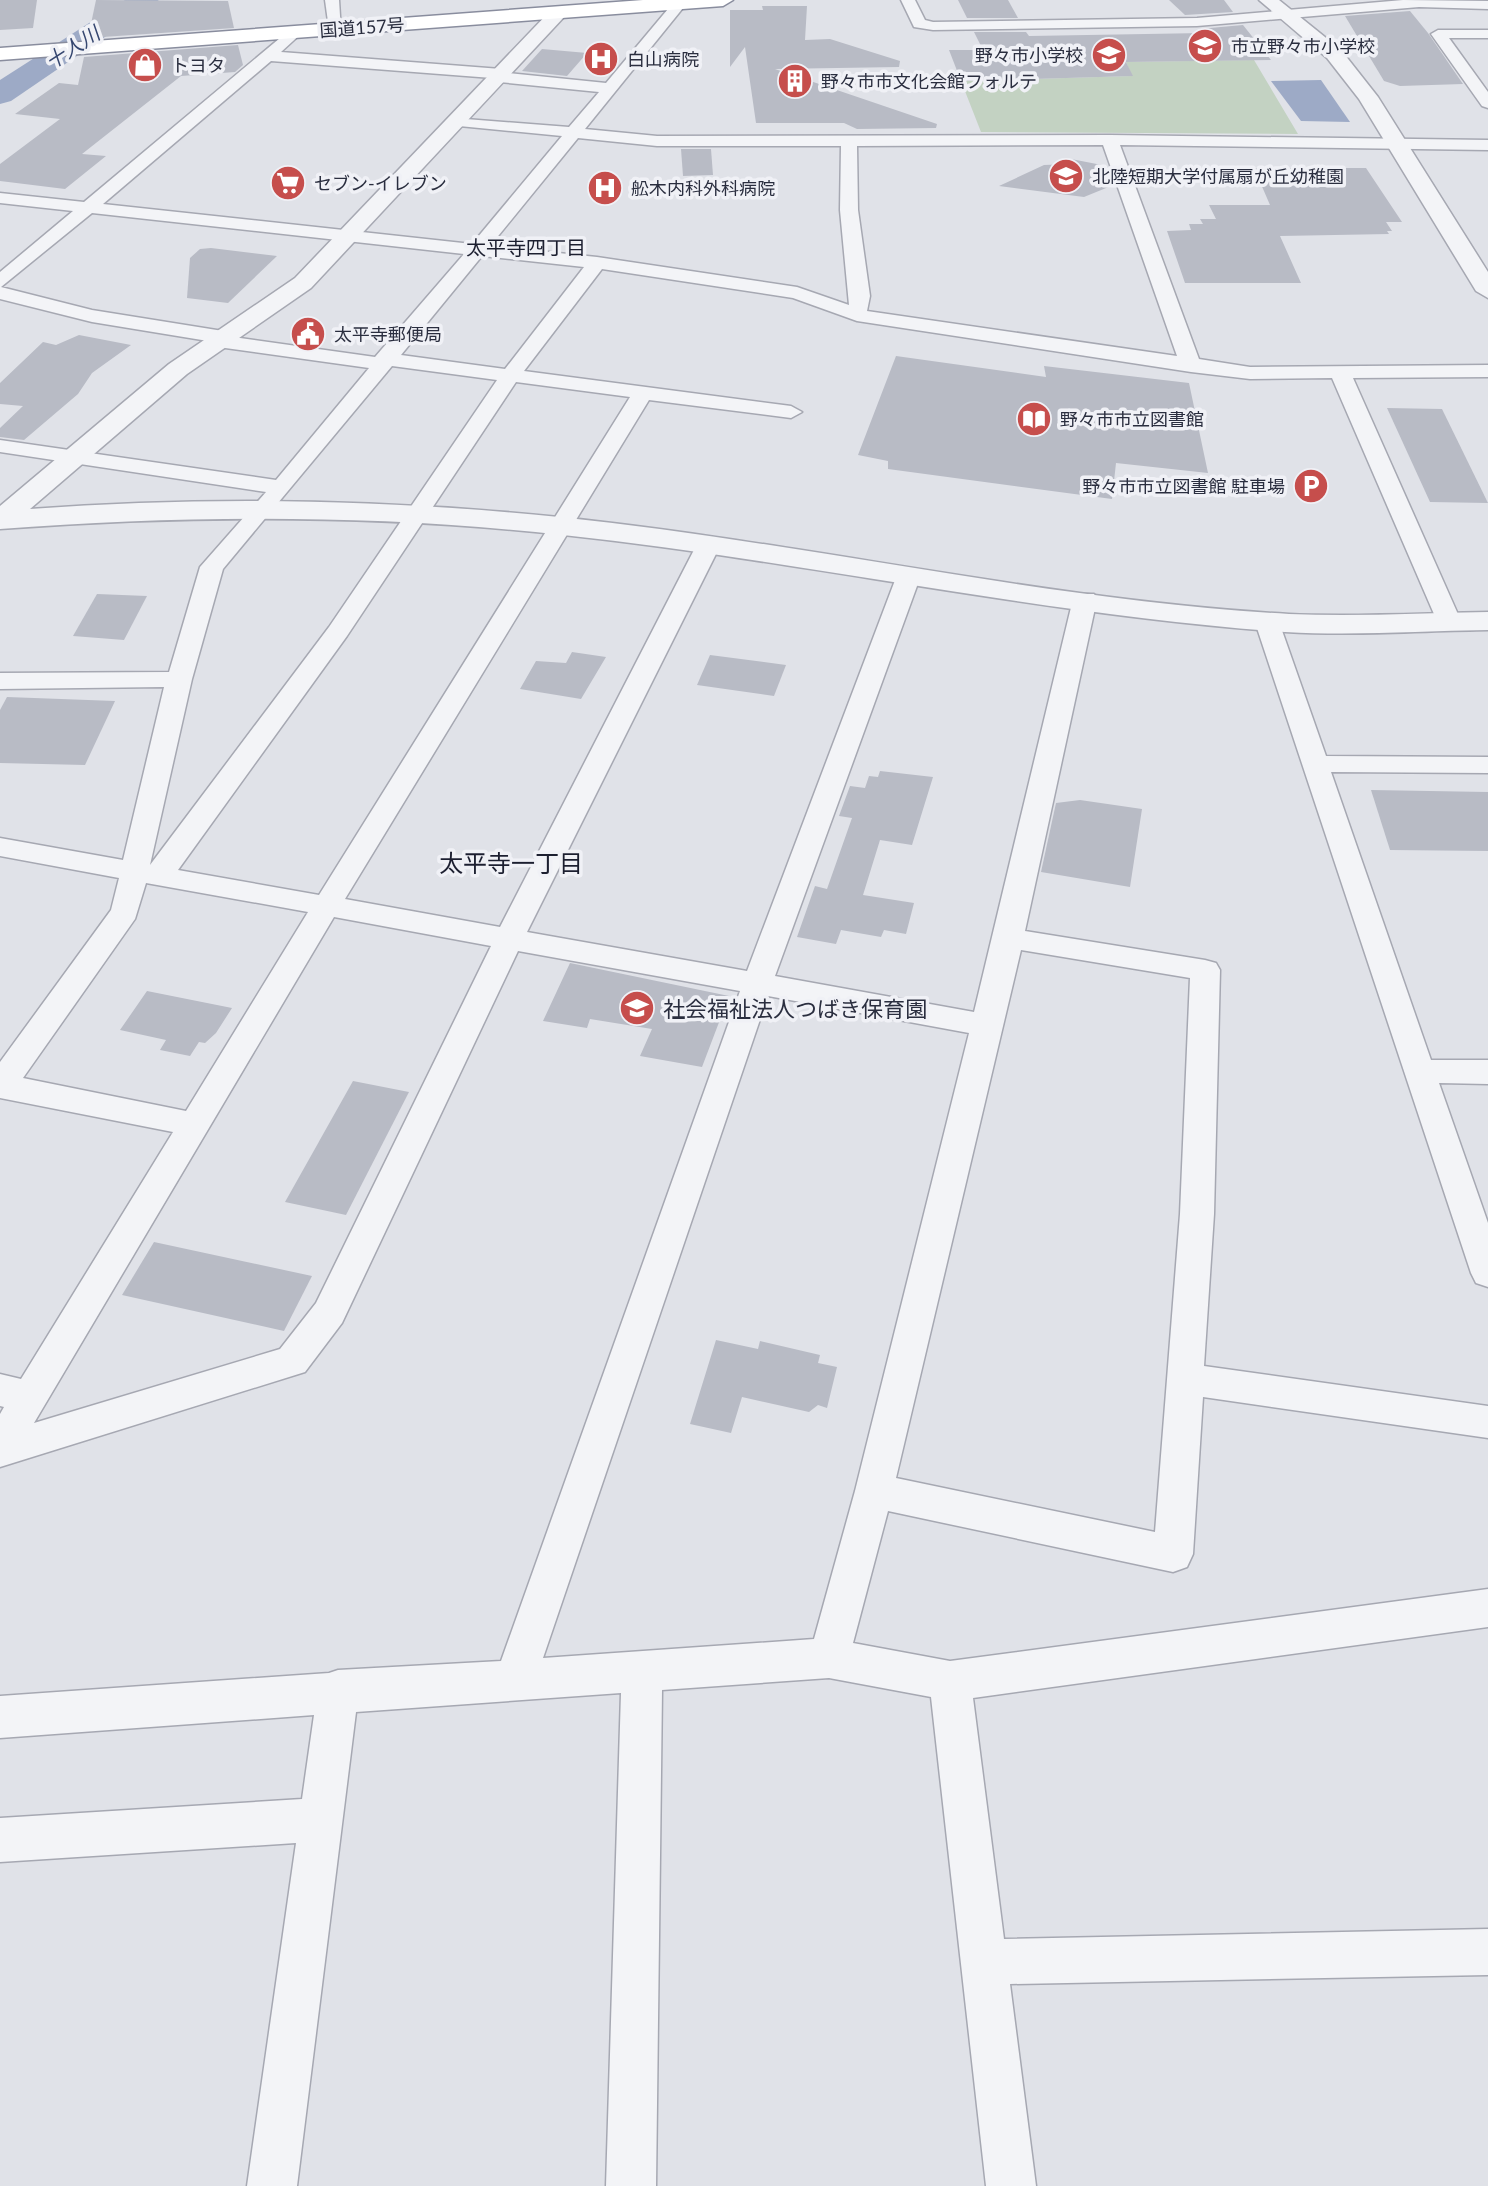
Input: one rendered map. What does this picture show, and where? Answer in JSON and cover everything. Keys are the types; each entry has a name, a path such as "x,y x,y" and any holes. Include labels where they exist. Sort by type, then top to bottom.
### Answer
{"highway":[{"name":"国道157号","path":"0,54 723,0"}],"street":[{"path":"332,0 336,29"},
{"path":"908,0 919,24 933,26 1197,22 1419,3 1488,5"},
{"path":"1268,0 1334,54 1368,97 1488,291"},
{"path":"147,873 179,679 212,567 679,2"},
{"path":"1063,8 1078,23"},
{"path":"0,520 178,369 303,283 559,12"},
{"path":"0,282 297,31"},
{"path":"1488,34 1438,34 1488,103"},
{"path":"271,56 611,88"},
{"path":"459,121 657,141 1110,140 1488,145"},
{"path":"849,140 849,210 860,296 857,315"},
{"path":"1110,140 1191,366"},
{"path":"0,198 597,263 797,293 857,315 1250,373 1488,371"},
{"path":"196,1125 0,1085 125,912 147,873 338,631 509,377 597,263"},
{"path":"0,293 92,316 220,339 791,412"},
{"path":"1340,373 1449,621"},
{"path":"0,1448 16,1394 196,1125 326,907 643,393"},
{"path":"0,446 76,456 271,499 563,526 1267,622 1488,621"},
{"path":"0,520 271,499"},
{"path":"0,1448 292,1361 329,1313 510,937 708,546"},
{"path":"516,1678 758,982 909,575"},
{"path":"829,1658 874,1491 1009,938 1085,599"},
{"path":"1267,622 1488,1273"},
{"path":"0,681 179,679"},
{"path":"1316,764 1488,765"},
{"path":"0,847 986,1025"},
{"path":"874,1491 1173,1554 1197,1214 1205,970 1009,938"},
{"path":"1421,1071 1488,1072"},
{"path":"1185,1379 1488,1422"},
{"path":"0,1717 338,1690 829,1658 950,1681 1488,1608"},
{"path":"631,2186 642,1670"},
{"path":"950,1681 1011,2186"},
{"path":"272,2186 338,1690"},
{"path":"0,1840 319,1820"},
{"path":"984,1962 1488,1952"}],"green space":[{"path":"1254,60 1298,134 981,132 961,81 1132,76 1126,62"}],"water":[{"path":"1321,80 1350,122 1301,121 1271,81"}],"building":[{"path":"0,0 37,0 33,28 0,30"},
{"path":"96,0 228,1 234,28 88,38"},
{"path":"958,0 1008,0 1018,18 967,18"},
{"path":"1169,0 1224,0 1233,12 1185,15"},
{"name":"野々市市文化会館フォルテ","path":"762,6 807,6 805,40 830,39 900,61 899,67 775,69 937,124 936,128 857,129 844,123 756,123 745,47 730,67 730,10 763,10"},
{"path":"1410,11 1463,84 1400,86 1384,81 1345,16"},
{"name":"野々市小学校","path":"1243,25 1271,60 1126,62 1133,76 961,81 949,50 983,50 974,32 1026,32 1029,36 1204,33 1199,29"},
{"path":"238,45 243,65 235,72 181,76 82,154 106,156 65,189 0,181 0,164 60,119 15,114 59,83 78,85 84,57"},
{"path":"542,49 587,53 567,76 522,71"},
{"path":"681,149 711,149 713,175 683,176"},
{"name":"北陸短期大学付属扇が丘幼稚園","path":"1071,159 1107,166 1111,186 1084,197 999,186 1044,165 1070,164"},
{"path":"1254,168 1366,168 1402,222 1386,222 1392,231 1387,231 1389,234 1280,236 1301,283 1185,283 1167,231 1191,230 1189,224 1203,224 1200,219 1216,219 1209,205 1270,205"},
{"path":"200,249 277,256 228,303 187,298 190,258"},
{"path":"79,335 131,345 92,373 78,394 24,440 0,437 0,428 23,406 0,404 0,383 43,342 56,345"},
{"name":"野々市市立図書館","path":"896,356 1046,377 1044,366 1189,383 1208,473 1116,463 1112,499 888,469 888,461 858,455"},
{"path":"1387,408 1442,409 1488,503 1430,502"},
{"path":"97,594 147,596 124,640 73,636"},
{"path":"572,652 606,657 581,699 520,689 536,661 566,663"},
{"path":"710,655 786,665 774,696 697,685"},
{"path":"7,697 115,701 85,765 0,763 0,710"},
{"path":"880,771 933,777 912,845 880,840 863,895 914,903 906,934 884,930 881,937 841,930 836,944 797,937 815,886 827,889 852,818 839,816 850,786 865,788 869,776 878,777"},
{"path":"1371,790 1488,792 1488,851 1390,850"},
{"path":"1080,800 1142,809 1130,887 1041,872 1056,803"},
{"path":"570,963 729,996 702,1067 640,1056 652,1029 590,1019 587,1028 543,1021"},
{"path":"147,991 232,1008 216,1033 205,1043 199,1042 190,1056 160,1050 166,1040 120,1030"},
{"path":"353,1081 409,1092 346,1215 285,1202"},
{"path":"154,1242 312,1276 284,1331 122,1295"},
{"path":"716,1340 758,1349 760,1341 820,1355 818,1363 837,1367 827,1408 818,1405 809,1412 742,1397 731,1433 690,1424"}],"waterway":[{"name":"十人川","path":"0,94 145,0"}],"place":[{"name":"市立野々市小学校","path":"1205,46"},
{"name":"野々市小学校","path":"1109,55"},
{"name":"白山病院","path":"601,59"},
{"name":"トヨタ","path":"145,65"},
{"name":"野々市市文化会館フォルテ","path":"795,81"},
{"name":"北陸短期大学付属扇が丘幼稚園","path":"1066,176"},
{"name":"セブン-イレブン","path":"288,183"},
{"name":"舩木内科外科病院","path":"605,188"},
{"name":"太平寺郵便局","path":"308,334"},
{"name":"野々市市立図書館","path":"1034,419"},
{"name":"野々市市立図書館 駐車場","path":"1311,486"},
{"name":"社会福祉法人つばき保育園","path":"637,1008"}],"district":[{"name":"太平寺四丁目","path":"526,247"},
{"name":"太平寺一丁目","path":"511,862"}]}
